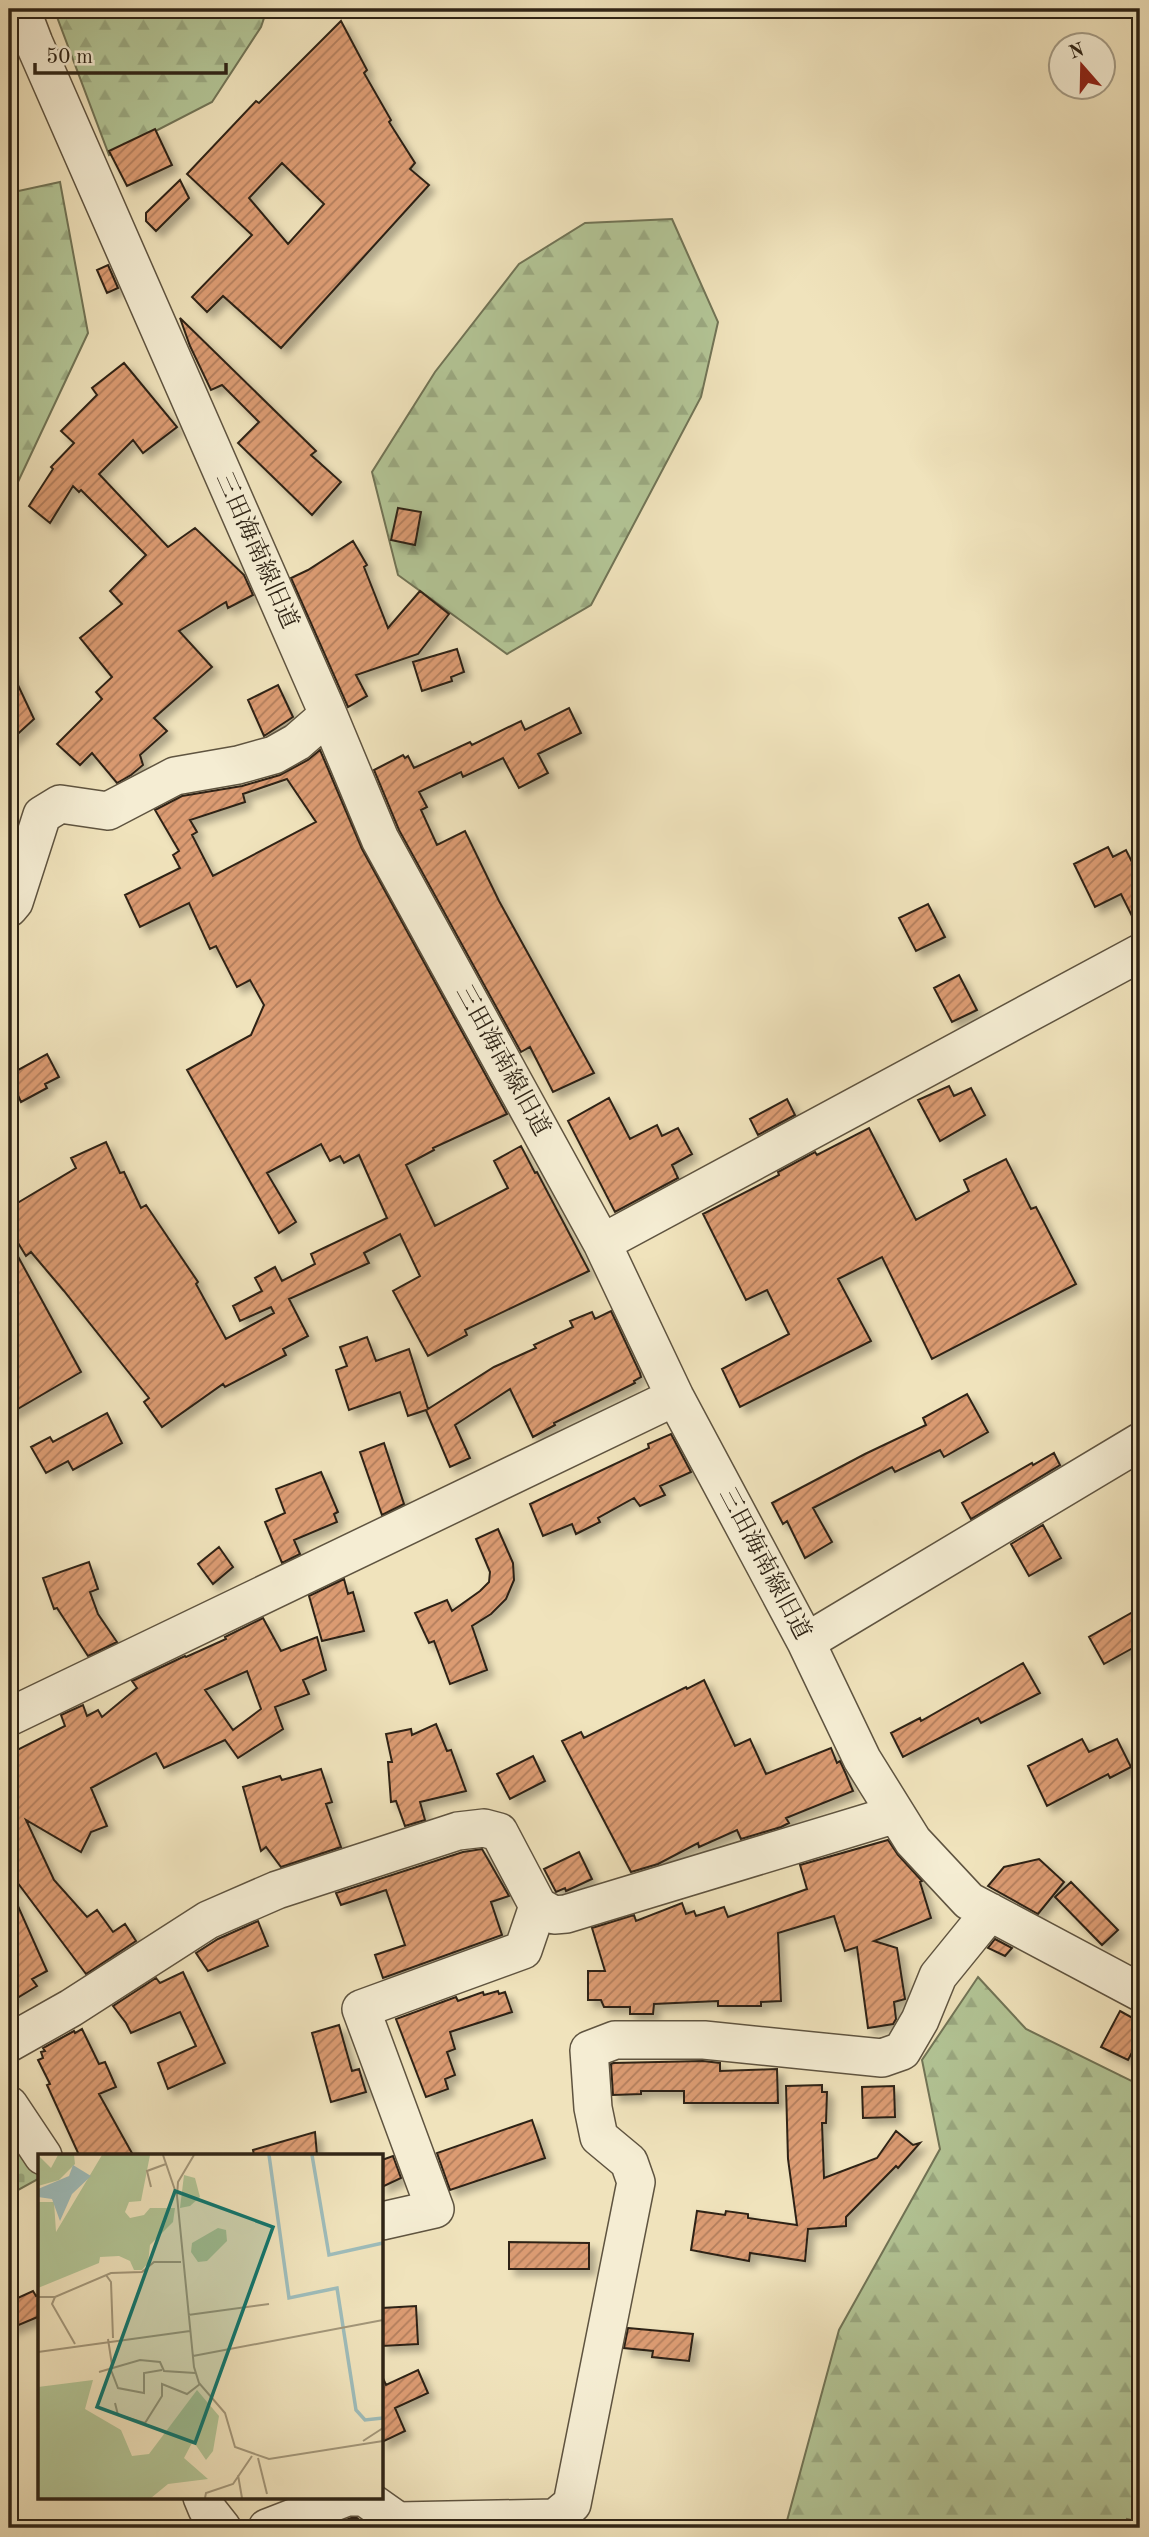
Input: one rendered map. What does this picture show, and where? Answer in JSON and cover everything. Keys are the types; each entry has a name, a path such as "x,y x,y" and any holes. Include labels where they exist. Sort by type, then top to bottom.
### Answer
{"street":[{"name":"三田海南線旧道","path":"21,9 21,36 328,715 380,839 602,1243 676,1397 806,1642 862,1759 913,1841 969,1901 1140,1992"},
{"path":"9,908 14,902 42,816 60,804 108,811 175,776 238,765 274,755 297,742 328,715"},
{"path":"602,1243 1140,953"},
{"path":"9,1717 676,1397"},
{"path":"806,1642 1140,1442"},
{"path":"9,2042 71,2008 208,1920 277,1890 458,1831 484,1828 499,1832 538,1906 554,1916 895,1814"},
{"path":"383,2221 435,2209 361,2009 523,1950 538,1906"},
{"path":"365,2498 398,2521 555,2518 572,2504 636,2182 629,2162 599,2137 593,2108 589,2050 615,2040 704,2040 882,2058 902,2051 920,2020 938,1976 990,1912"},
{"path":"9,2105 42,2154"},
{"path":"202,2498 207,2509 222,2528"},
{"path":"267,2528 343,2498"}],"green space":[{"path":"54,9 267,9 261,27 212,102 109,155"},
{"path":"60,182 88,333 9,501 9,193"},
{"path":"672,219 718,322 701,397 591,605 507,654 398,575 372,472 435,372 519,264 585,223"},
{"path":"978,1977 1026,2029 1140,2085 1140,2522 1127,2519 1126,2528 785,2528 839,2330 940,2149 922,2060"},
{"path":"9,2122 38,2167 38,2179 9,2195"}],"building":[{"path":"341,21 367,70 364,73 391,120 389,122 415,163 410,169 429,185 281,348 223,296 207,312 192,297 252,235 187,174 256,101 259,103","holes":["282,163 324,204 288,244 249,198"]},
{"path":"155,129 172,165 127,186 109,151"},
{"path":"180,180 189,198 156,231 146,221 146,213"},
{"path":"108,265 118,288 107,293 97,270"},
{"path":"180,318 316,451 311,455 341,482 312,515 238,443 259,422 222,385 211,390"},
{"path":"124,363 177,427 143,453 133,440 99,474 168,547 195,528 244,575 253,595 228,608 226,602 179,631 212,667 154,718 167,731 140,755 143,765 117,783 92,753 80,765 57,744 102,699 96,692 112,677 80,638 122,604 110,591 146,555 81,490 79,492 73,486 50,523 29,506 53,469 51,467 74,443 61,431 97,395 92,388"},
{"path":"398,508 421,512 415,545 391,540"},
{"path":"353,541 367,565 364,567 388,628 420,591 449,614 418,654 356,675 367,696 348,707 291,578"},
{"path":"457,649 464,672 451,677 452,681 422,691 413,662"},
{"path":"9,666 34,719 9,742"},
{"path":"278,685 293,717 264,736 248,700"},
{"path":"569,708 581,733 538,754 548,773 519,788 503,758 463,777 461,772 419,792 427,807 421,810 437,845 465,831 499,901 594,1073 553,1092 530,1047 521,1052 399,830 374,770 403,755 405,758 408,756 414,768 470,742 472,745 521,721 525,730"},
{"path":"320,750 362,849 507,1114 433,1148 434,1150 406,1165 435,1226 508,1188 494,1161 521,1146 589,1271 465,1330 467,1335 428,1356 393,1291 420,1276 400,1234 364,1253 369,1263 289,1299 308,1336 283,1349 286,1355 225,1387 223,1384 162,1427 144,1402 149,1398 64,1291 31,1252 26,1256 9,1228 9,1208 76,1168 71,1158 106,1142 120,1173 124,1172 141,1208 146,1205 198,1282 196,1284 226,1339 274,1313 271,1307 240,1321 233,1306 262,1291 255,1278 275,1267 282,1281 315,1264 311,1254 387,1218 359,1155 344,1163 340,1156 330,1161 321,1144 267,1173 296,1222 279,1233 187,1070 251,1035 264,1005 250,980 237,987 216,946 210,949 189,903 140,927 125,895 180,868 173,855 179,851 155,810 182,796 242,786 280,775 308,760","holes":["287,779 316,822 213,876 192,835 197,832 190,820 245,802 243,794"]},
{"path":"1108,847 1113,857 1126,850 1140,878 1140,932 1121,894 1095,907 1074,864"},
{"path":"928,904 945,937 916,951 899,918"},
{"path":"959,975 977,1010 952,1022 934,988"},
{"path":"47,1054 59,1077 45,1084 47,1088 21,1102 9,1075"},
{"path":"949,1086 954,1096 971,1088 985,1115 940,1141 918,1100"},
{"path":"609,1098 630,1139 657,1125 662,1136 678,1128 692,1154 672,1165 678,1178 615,1212 568,1121"},
{"path":"787,1099 795,1115 758,1135 750,1119"},
{"path":"869,1128 916,1220 969,1191 964,1180 1006,1159 1031,1209 1036,1207 1076,1284 932,1359 882,1257 838,1279 871,1341 740,1407 722,1369 789,1334 767,1290 746,1300 703,1214 779,1175 778,1172 815,1152 817,1155"},
{"path":"9,1240 81,1372 9,1414"},
{"path":"611,1311 640,1373 641,1377 634,1381 635,1383 554,1423 555,1425 533,1437 510,1389 455,1425 470,1458 450,1467 426,1410 408,1416 400,1392 349,1410 336,1370 347,1366 340,1347 367,1337 376,1361 409,1349 428,1409 494,1367 573,1327 570,1321 592,1312 595,1319"},
{"path":"967,1394 988,1432 944,1457 940,1450 895,1472 892,1467 813,1508 832,1542 805,1558 787,1521 783,1524 772,1503 926,1425 923,1418"},
{"path":"107,1413 122,1443 73,1470 68,1461 46,1473 31,1447 50,1437 53,1442"},
{"path":"671,1434 691,1472 660,1486 665,1495 640,1506 634,1498 598,1518 600,1522 576,1534 572,1524 543,1536 530,1504 649,1448 648,1444"},
{"path":"384,1443 404,1504 382,1515 360,1452"},
{"path":"1054,1453 1060,1465 971,1519 962,1503"},
{"path":"321,1472 338,1512 334,1514 337,1522 294,1540 300,1554 282,1563 265,1522 285,1513 276,1489"},
{"path":"1043,1525 1061,1558 1029,1576 1011,1544"},
{"path":"498,1529 513,1563 514,1580 506,1599 491,1614 472,1626 487,1670 450,1684 434,1641 429,1643 415,1613 447,1600 452,1611 489,1582 490,1572 476,1539"},
{"path":"219,1547 233,1567 213,1584 198,1564"},
{"path":"89,1562 98,1589 90,1592 98,1614 117,1642 88,1656 57,1608 54,1609 43,1578"},
{"path":"344,1579 348,1594 353,1592 364,1631 322,1641 309,1596"},
{"path":"1140,1608 1140,1644 1104,1664 1089,1637"},
{"path":"263,1618 281,1651 317,1637 326,1670 303,1680 309,1694 275,1707 283,1729 238,1758 225,1740 164,1768 156,1753 91,1788 107,1826 91,1832 81,1852 26,1820 54,1880 87,1917 97,1910 113,1932 125,1924 136,1941 86,1974 17,1882 9,1886 9,1754 65,1726 61,1715 83,1705 87,1716 98,1710 102,1717 137,1688 132,1681 226,1639 225,1637","holes":["247,1671 261,1709 233,1730 205,1690"]},
{"path":"1023,1663 1040,1693 981,1723 978,1718 903,1757 891,1733 920,1718 921,1721"},
{"path":"704,1680 735,1746 750,1739 766,1774 831,1748 853,1791 786,1818 789,1823 781,1827 741,1839 737,1830 699,1847 698,1843 658,1864 631,1872 562,1741 581,1732 584,1738"},
{"path":"436,1724 447,1751 451,1750 466,1791 420,1802 425,1820 405,1826 396,1801 391,1802 388,1762 392,1762 386,1734 411,1729 412,1735"},
{"path":"1082,1739 1089,1752 1117,1739 1131,1767 1110,1778 1108,1774 1047,1806 1028,1766"},
{"path":"533,1756 545,1781 510,1799 497,1774"},
{"path":"321,1769 332,1802 326,1804 341,1847 281,1867 266,1847 261,1851 243,1787 280,1776 282,1780"},
{"path":"888,1840 922,1881 920,1882 931,1918 874,1941 897,1948 905,1999 894,2002 896,2019 893,2024 868,2028 857,1947 845,1951 834,1916 778,1933 781,2001 761,2002 761,2006 718,2006 718,2001 654,2004 653,2014 630,2014 630,2007 604,2007 601,2000 588,2000 588,1971 605,1971 592,1928 634,1915 636,1921 682,1903 686,1914 694,1911 696,1916 724,1907 728,1917 807,1889 800,1865"},
{"path":"482,1849 509,1896 491,1902 502,1935 383,1978 375,1955 405,1945 386,1890 341,1905 336,1893 463,1852"},
{"path":"579,1852 592,1879 566,1891 565,1888 556,1892 544,1869"},
{"path":"1039,1859 1064,1882 1038,1914 988,1886 1004,1867"},
{"path":"1071,1882 1118,1930 1102,1945 1055,1897"},
{"path":"9,1886 47,1971 32,1979 37,1986 9,2003"},
{"path":"258,1921 268,1946 208,1971 196,1953 218,1939"},
{"path":"995,1939 1012,1948 1005,1956 988,1948"},
{"path":"183,1972 225,2063 168,2089 158,2063 196,2046 180,2012 131,2033 113,2006 156,1978 160,1983"},
{"path":"498,1991 499,1994 505,1992 512,2012 450,2032 455,2049 447,2052 455,2075 445,2079 448,2089 426,2097 396,2019 456,1997 458,2001 483,1992 484,1995"},
{"path":"1120,2011 1140,2022 1140,2037 1128,2060 1101,2047"},
{"path":"339,2025 352,2071 359,2069 366,2092 331,2102 312,2033"},
{"path":"82,2029 99,2064 105,2062 116,2087 99,2094 132,2154 79,2154 38,2060 43,2058 43,2048 74,2031 75,2033"},
{"path":"613,2063 720,2063 720,2071 777,2069 778,2103 684,2103 684,2091 641,2091 641,2094 613,2095"},
{"path":"822,2085 822,2092 827,2092 826,2123 822,2123 824,2178 877,2158 896,2131 913,2145 920,2143 898,2168 896,2166 846,2217 846,2226 808,2229 805,2261 750,2253 749,2261 691,2250 697,2211 725,2215 726,2211 748,2214 748,2218 797,2225 788,2159 786,2086"},
{"path":"894,2086 895,2117 863,2118 862,2087"},
{"path":"532,2120 545,2158 450,2190 437,2153"},
{"path":"315,2132 317,2154 254,2154 253,2150"},
{"path":"393,2156 401,2178 383,2187 383,2160"},
{"path":"509,2242 589,2243 589,2269 509,2269"},
{"path":"33,2291 38,2295 38,2317 9,2329 9,2302"},
{"path":"416,2306 418,2344 383,2346 383,2308"},
{"path":"628,2328 693,2334 689,2361 652,2357 653,2351 624,2348"},
{"path":"418,2370 428,2393 395,2408 405,2431 383,2442 383,2378 386,2385"},
{"path":"357,2518 369,2528 324,2528"}]}
